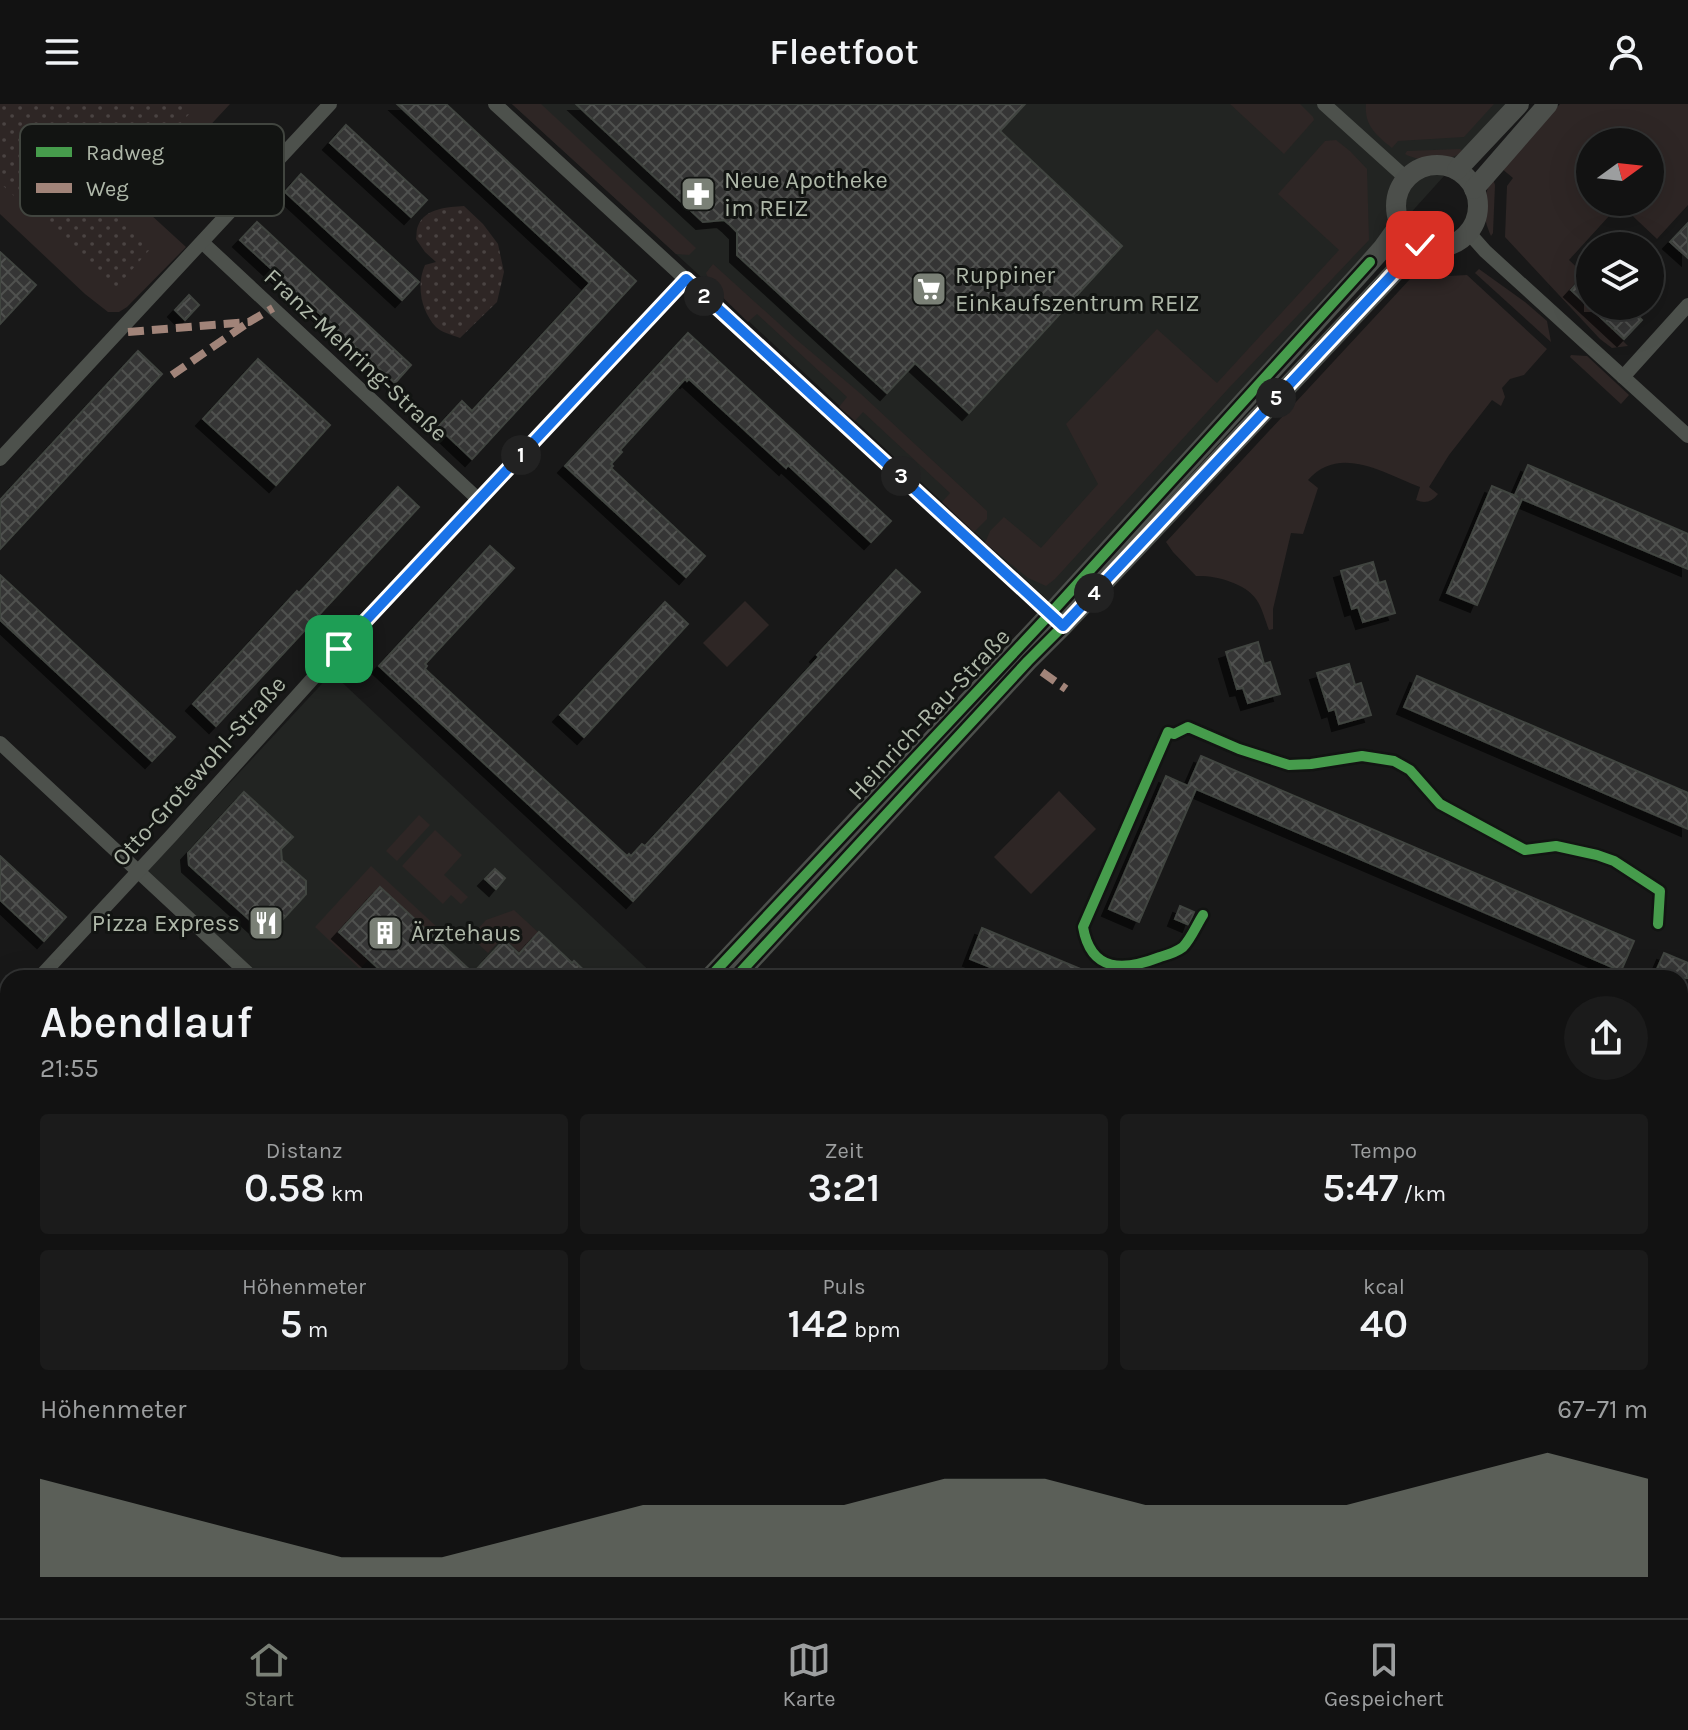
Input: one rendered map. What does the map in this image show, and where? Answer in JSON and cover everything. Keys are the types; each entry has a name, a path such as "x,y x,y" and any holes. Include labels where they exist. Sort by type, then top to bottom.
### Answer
{"main road":[{"path":"1457,170 1519,104"},
{"path":"1474,189 1548,104"},
{"path":"1433,165 1457,170 1474,189 1478,207 1474,225 1462,239 1444,247 1420,245 1408,235 1396,213 1401,186 1423,167 1433,165"},
{"name":"Heinrich-Rau-Straße","path":"716,970 1050,614 1357,277 1400,224"},
{"name":"Heinrich-Rau-Straße","path":"742,970 1420,245"}],"street":[{"path":"284,154 330,104"},
{"path":"495,104 1050,614"},
{"path":"1324,104 1407,179"},
{"path":"0,459 228,216"},
{"path":"1469,233 1688,436"},
{"name":"Franz-Mehring-Straße","path":"203,243 479,500"},
{"name":"Otto-Grotewohl-Straße","path":"46,970 324,666 686,279"},
{"path":"1623,377 1688,305"},
{"path":"0,743 244,970"}],"shaded area":[{"path":"0,104 230,104 211,124 20,124 20,216 152,216 186,247 119,312 108,312 85,294 0,214"},
{"path":"0,104 185,104 192,111 180,124 20,124 20,201 0,183"},
{"path":"512,104 1509,104 1055,607"},
{"path":"512,104 541,104 696,248 689,255 676,254"},
{"path":"1230,104 1300,104 1314,120 1284,154"},
{"path":"1366,104 1494,104 1464,137 1398,141 1392,148 1369,124"},
{"path":"1560,104 1688,104 1688,205 1663,232 1650,232 1633,216 1664,216 1664,128 1576,128 1576,216 1609,216 1594,232 1576,232 1576,252 1569,260 1576,267 1576,285 1571,291 1576,296 1576,313 1505,237 1507,186 1513,178 1501,168"},
{"path":"1336,140 1367,169 1369,240 1055,579 1046,586 1028,578 985,543 990,531 1004,517 1041,548 1098,484 1066,424 1157,329 1217,383 1339,250 1278,194 1325,141"},
{"path":"1460,149 1464,152 1434,160 1405,154 1407,151"},
{"path":"1493,179 1491,236 1484,207 1486,192"},
{"path":"464,206 498,244 504,272 497,302 460,338 438,329 427,313 421,289 422,273 425,265 436,262 416,239 418,226 426,215"},
{"path":"36,216 120,216 152,247 115,289"},
{"path":"713,264 861,394 987,511 987,519 974,532 942,502 950,493 863,412 855,421 839,407 847,397 757,314 748,322 711,286 706,273"},
{"path":"1479,269 1547,321 1551,342 1475,273"},
{"path":"1467,275 1547,349 1524,375 1510,379 1502,388 1505,397 1501,406 1492,400 1449,455 1429,487 1438,494 1431,500 1416,500 1420,487 1362,465 1334,464 1320,469 1308,480 1318,488 1303,534 1291,533 1273,609 1273,629 1269,630 1260,606 1251,593 1229,581 1196,576 1166,542 1411,278"},
{"path":"1582,320 1603,320 1628,346 1612,348"},
{"path":"1571,355 1587,356 1629,395 1621,404"},
{"path":"745,601 769,625 727,667 703,643"},
{"path":"332,673 648,970 244,970 143,876"},
{"path":"1059,791 1096,829 1031,894 994,857"},
{"path":"419,815 430,825 397,861 386,851"},
{"path":"435,830 462,855 444,875 468,897 461,904 451,895 443,904 402,866"},
{"path":"371,866 438,928 432,934 380,887 369,959 360,969 315,927"},
{"path":"514,910 539,933 520,953 503,937 488,953 475,941 474,933 486,920"}],"building":[{"path":"397,104 446,104 636,281 472,459 438,427 462,401 472,411 590,283"},
{"name":"Ruppiner Einkaufszentrum REIZ","path":"576,104 1025,104 1000,131 1122,246 969,413 915,363 887,393 737,255 737,232 730,225 724,220 703,222"},
{"path":"346,125 427,200 411,217 330,143"},
{"path":"301,174 419,282 402,300 285,192"},
{"path":"257,222 411,365 395,383 240,240"},
{"path":"1688,223 1688,258 1670,242"},
{"path":"0,252 36,285 0,324"},
{"path":"189,295 199,305 185,320 175,310"},
{"path":"1603,320 1642,320 1624,339"},
{"path":"688,333 891,521 871,542 689,379 685,379 620,450 622,452 611,464 611,468 705,556 686,577 565,466"},
{"path":"138,351 162,374 0,549 0,500"},
{"path":"258,359 330,425 276,485 203,419"},
{"path":"1528,465 1688,534 1688,569 1522,499 1477,605 1447,593 1492,486 1518,497 1515,495"},
{"path":"398,487 419,507 216,726 193,704"},
{"path":"490,546 514,568 425,664 425,669 627,856 631,856 642,844 645,846 896,570 920,592 633,901 379,666"},
{"path":"1373,562 1379,583 1385,581 1395,613 1363,622 1358,607 1352,609 1341,571"},
{"path":"0,575 175,737 152,761 0,620"},
{"path":"665,602 688,624 584,737 560,715"},
{"path":"1258,642 1264,664 1270,662 1280,694 1248,703 1243,688 1237,689 1226,652"},
{"path":"1349,664 1355,685 1361,683 1371,715 1339,724 1335,709 1329,711 1317,673"},
{"path":"1417,676 1688,793 1688,829 1404,707"},
{"path":"1201,756 1634,941 1621,970 1619,970 1196,789 1139,922 1109,909 1166,776 1188,786"},
{"path":"244,792 293,837 281,849 282,860 306,881 306,894 273,930 262,931 189,865 188,853"},
{"path":"0,856 66,917 44,941 0,900"},
{"path":"495,869 505,878 496,889 485,879"},
{"name":"Ärztehaus","path":"380,887 470,970 380,970 339,932"},
{"path":"1180,906 1194,912 1189,925 1175,919"},
{"path":"982,928 1083,970 997,970 970,959"},
{"name":"Ärztehaus","path":"539,932 572,963 574,961 584,970 476,970 504,940 519,954"},
{"path":"1664,953 1688,963 1688,970 1657,970"}],"marked path":[{"path":"128,332 249,322 273,308"},
{"path":"172,375 249,322"},
{"path":"1042,672 1066,689"}],"cycle path":[{"path":"716,970 1050,614 1370,262"},
{"path":"742,970 1384,282"},
{"path":"1203,915 1183,947 1134,965 1122,966 1101,960 1093,953 1083,927 1168,732 1174,734 1188,727 1239,749 1289,765 1362,756 1394,761 1410,770 1440,804 1525,850 1556,846 1614,861 1660,891 1658,924"}],"place":[{"name":"Neue Apotheke im REIZ","path":"698,194"},
{"name":"Ruppiner Einkaufszentrum REIZ","path":"929,289"},
{"name":"Pizza Express","path":"266,923"},
{"name":"Ärztehaus","path":"385,933"}],"route":[{"path":"339,649 686,279 1063,626 1420,245"}]}
